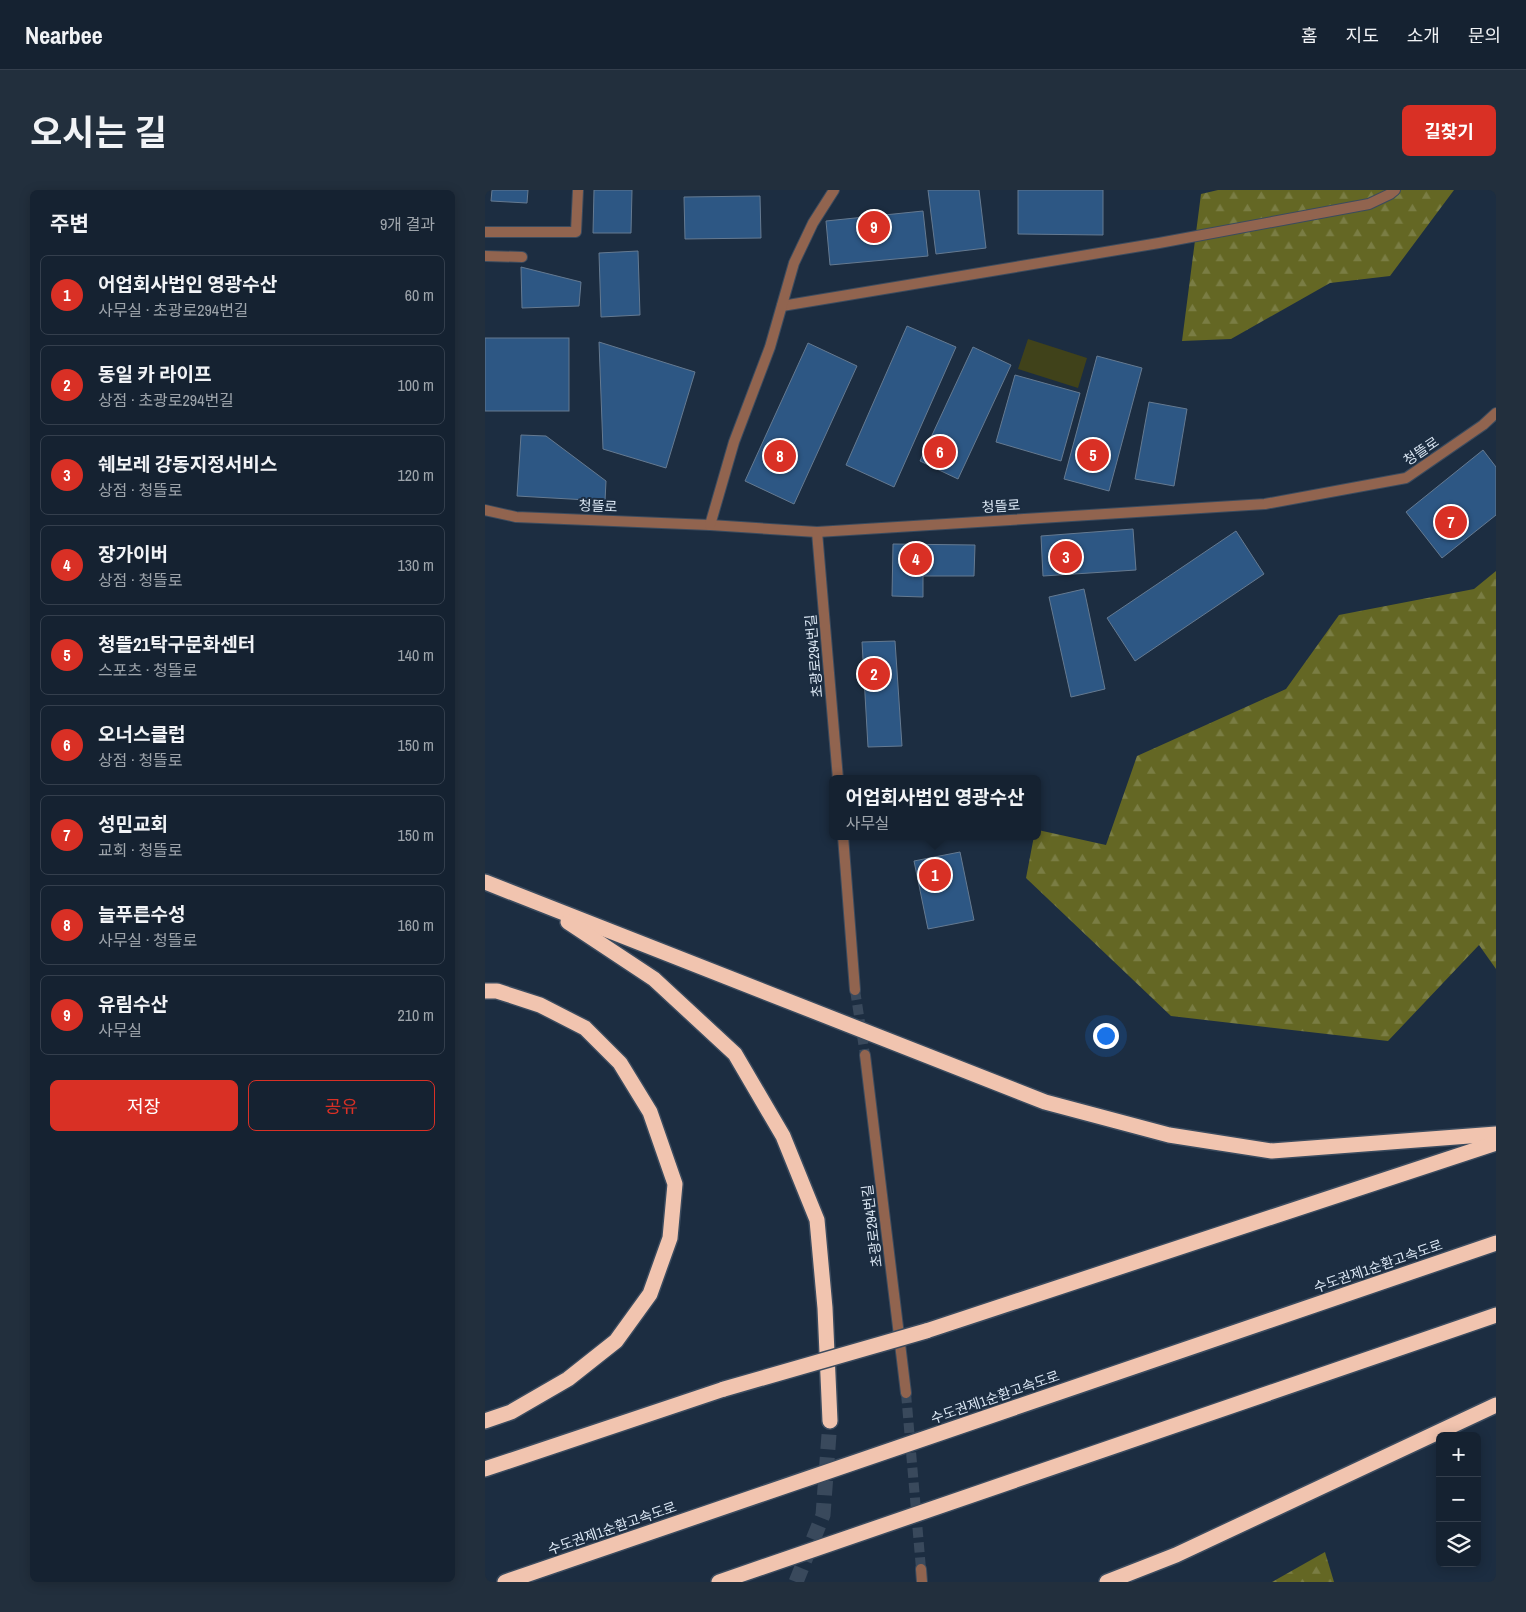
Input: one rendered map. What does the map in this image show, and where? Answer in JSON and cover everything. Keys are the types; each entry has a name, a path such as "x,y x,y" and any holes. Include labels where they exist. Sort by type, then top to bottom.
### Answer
{"highway":[{"path":"485,882 1045,1102 1169,1135 1272,1151 1496,1134"},
{"path":"544,905 654,979 735,1054 783,1136 817,1220 825,1308 830,1421"},
{"path":"485,991 497,991 540,1004 585,1028 620,1063 650,1112 675,1184 671,1238 651,1294 616,1340 568,1379 511,1412 485,1421"},
{"path":"485,1469 724,1389 926,1331 1496,1143"},
{"name":"수도권제1순환고속도로","path":"511,1580 1496,1243"},
{"path":"719,1582 1496,1315"},
{"path":"1107,1582 1176,1555 1496,1405"},
{"path":"1133,1582 1176,1555"}],"street":[{"path":"485,232 576,232 578,190"},
{"path":"710,525 734,442 770,347 794,263 813,223 834,190"},
{"path":"782,306 1159,243 1369,204 1391,194 1395,190"},
{"path":"485,256 522,257"},
{"name":"청뜰로","path":"485,510 516,517 710,525 817,532 1265,504 1406,478 1483,426 1496,413"},
{"name":"초광로294번길","path":"817,532 838,775"},
{"path":"843,840 855,990"},
{"name":"초광로294번길","path":"865,1055 906,1393"},
{"path":"921,1570 922,1582"}],"green space":[{"path":"1218,190 1454,190 1390,276 1330,283 1231,339 1182,341 1201,194"},
{"path":"1028,339 1087,358 1078,388 1018,369"},
{"path":"1496,571 1496,969 1479,945 1388,1041 1171,1016 1026,878 1033,840 1041,840 1041,831 1106,845 1137,756 1286,689 1339,615 1474,589"},
{"path":"1325,1552 1334,1582 1272,1582"}],"building":[{"path":"492,190 528,190 527,203 491,201"},
{"path":"594,190 632,190 631,233 593,233"},
{"path":"928,190 979,190 986,248 936,254"},
{"path":"1018,190 1103,190 1103,235 1018,234"},
{"path":"760,196 761,238 685,239 684,197"},
{"path":"923,211 928,256 830,265 826,221"},
{"path":"638,251 640,315 601,317 599,253"},
{"path":"521,267 581,282 579,306 522,308"},
{"path":"907,326 956,347 894,487 846,465"},
{"path":"485,338 569,338 569,411 485,411"},
{"path":"599,342 695,372 666,468 603,449"},
{"path":"808,343 857,366 794,504 745,481"},
{"path":"973,347 1011,365 958,479 920,461"},
{"path":"1097,356 1142,368 1109,491 1064,479"},
{"path":"1015,375 1080,393 1061,461 996,442"},
{"path":"1149,402 1187,409 1174,486 1135,479"},
{"path":"521,435 546,436 606,481 605,501 517,496"},
{"path":"1483,450 1496,467 1496,515 1442,558 1406,512"},
{"path":"1133,529 1136,570 1043,576 1041,536"},
{"path":"1236,531 1264,574 1135,661 1107,618"},
{"path":"893,544 975,545 974,576 923,576 923,597 892,596"},
{"path":"1084,589 1105,689 1071,697 1049,597"},
{"path":"895,641 902,746 868,747 862,642"},
{"path":"960,852 974,920 928,929 914,861"}],"tunnel":[{"path":"855,990 865,1055"},
{"path":"906,1393 921,1569"},
{"path":"796,1582 823,1515 830,1421"}],"place":[{"name":"유림수산","path":"874,227"},
{"name":"오너스클럽","path":"940,452"},
{"name":"청뜰21탁구문화센터","path":"1093,455"},
{"name":"늘푸른수성","path":"780,456"},
{"name":"성민교회","path":"1451,522"},
{"name":"쉐보레 강동지정서비스","path":"1066,557"},
{"name":"장가이버","path":"916,559"},
{"name":"동일 카 라이프","path":"874,674"},
{"name":"어업회사법인 영광수산","path":"935,875"}]}
